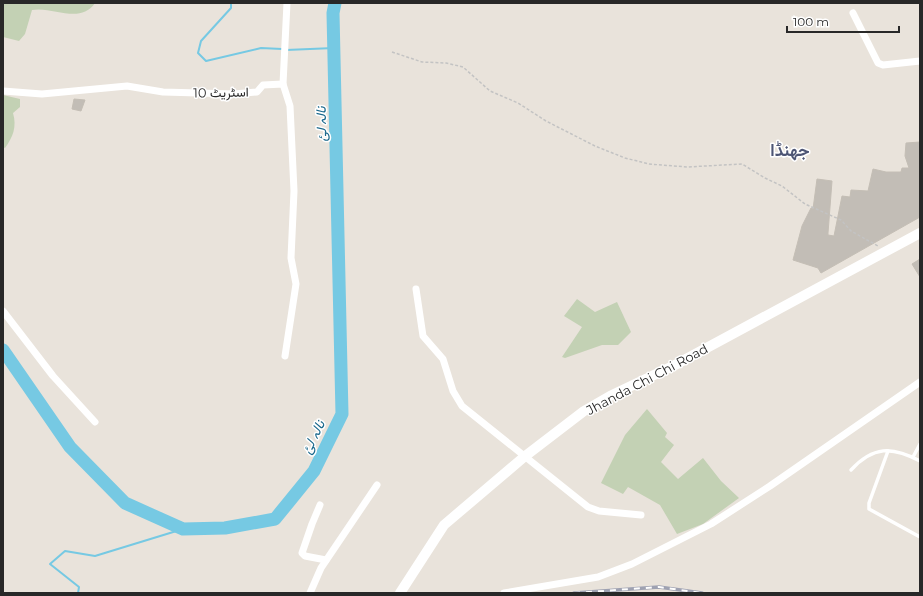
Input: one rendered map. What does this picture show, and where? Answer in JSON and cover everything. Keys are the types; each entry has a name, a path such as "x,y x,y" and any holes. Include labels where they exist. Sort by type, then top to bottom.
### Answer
{"street":[{"path":"285,356 296,284 291,258 294,191 290,106 283,84 287,3"},
{"path":"853,13 878,63 883,64 920,61"},
{"name":"اسٹریٹ 10","path":"3,91 42,94 128,86 163,92 234,94 257,92 263,85 283,84"},
{"name":"Jhanda Chi Chi Road","path":"400,593 444,525 524,457 584,411 610,396 675,365 920,233"},
{"path":"416,289 423,336 443,359 457,399 478,420 588,507 599,511 641,515"},
{"path":"3,311 53,376 95,422"},
{"path":"504,593 598,577 632,564 711,524 770,486 920,382"},
{"path":"310,593 320,568 377,485"},
{"path":"320,505 302,554 305,556 326,560"}],"lane":[{"path":"913,457 920,444"},
{"path":"851,470 860,460 878,450 913,457 920,461"},
{"path":"888,451 868,503 869,509 920,537"}],"path":[{"path":"392,52 422,62 463,67 490,91 518,103 546,121 589,143 625,158 649,164 687,167 742,164 782,186 805,204 841,220 851,231 887,251"}],"green space":[{"path":"3,3 95,3 82,13 74,14 40,9 32,10 25,34 19,41 3,37"},
{"path":"3,95 20,99 20,107 13,113 15,123 14,132 5,148 3,147"},
{"path":"577,299 595,312 617,302 631,332 618,345 602,345 565,358 562,357 582,327 564,316"},
{"path":"647,409 667,433 665,437 674,445 661,462 678,479 703,458 721,481 739,498 703,524 677,534 660,505 628,487 623,494 601,483 625,435"}],"building":[{"path":"74,99 85,100 81,111 72,109"},
{"path":"920,142 920,217 821,273 818,268 793,260 802,226 811,208 813,209 817,179 832,181 828,235 834,236 842,196 850,197 851,190 868,191 873,169 886,172 901,172 902,168 909,168 905,156 906,143"},
{"path":"920,259 920,277 912,264"}],"waterway":[{"path":"231,3 231,8 201,41 198,53 206,61 261,48 282,49"},
{"name":"نالہ لئ","path":"3,350 70,447 125,503 183,529 225,528 275,519 314,471 342,414 333,13 335,3"},
{"path":"286,50 334,48"},
{"path":"78,593 79,587 50,564 65,551 95,556 183,529"}],"railway":[{"path":"574,593 659,587 702,593"}],"district":[{"name":"جھنڈا","path":"790,150"}]}
